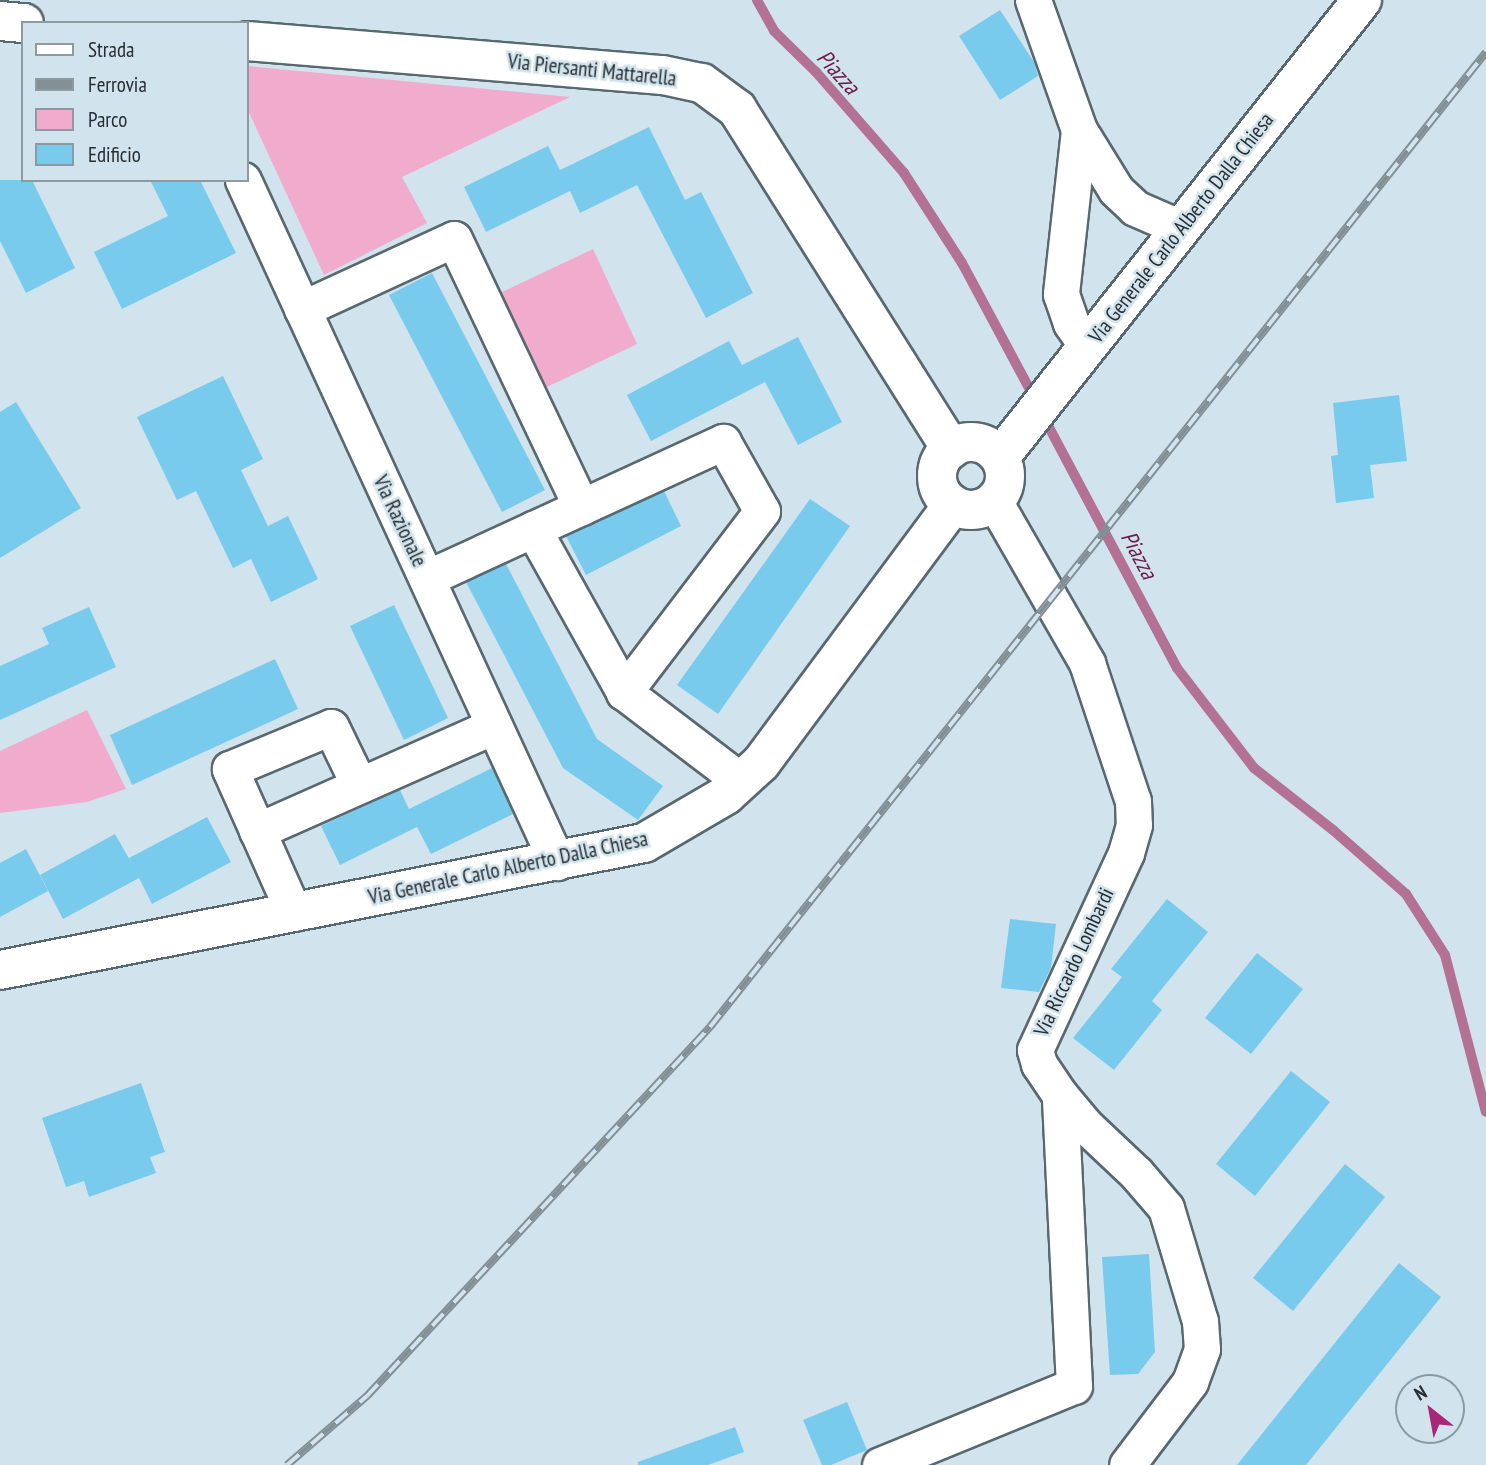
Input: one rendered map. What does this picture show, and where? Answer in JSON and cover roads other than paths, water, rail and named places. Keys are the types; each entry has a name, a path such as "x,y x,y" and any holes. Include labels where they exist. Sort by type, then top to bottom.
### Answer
{"street":[{"path":"1033,0 1079,130 1116,190 1135,208 1181,228"},
{"name":"Via Generale Carlo Alberto Dalla Chiesa","path":"1009,444 1352,8"},
{"path":"0,21 21,23"},
{"name":"Via Piersanti Mattarella","path":"248,41 663,75 702,83 737,109 951,449"},
{"path":"1079,130 1061,294 1071,323 1087,347"},
{"name":"Via Razionale","path":"244,182 557,862"},
{"path":"302,309 454,239 581,507"},
{"path":"427,578 723,442 762,511 624,692"},
{"path":"961,443 1009,444 1006,475 1000,494 994,501 974,510 953,504 944,497 937,477 939,466 951,449 961,443"},
{"name":"Via Riccardo Lombardi","path":"994,501 1087,663 1133,801 1134,825 1126,852 1035,1050 1039,1064 1060,1095 1166,1208 1200,1321 1202,1349 1191,1382 1127,1465"},
{"name":"Via Generale Carlo Alberto Dalla Chiesa","path":"0,970 645,843 726,795 761,763 953,504"},
{"path":"533,529 624,692 741,781"},
{"path":"257,831 494,726"},
{"path":"294,913 230,769 331,727 359,785"},
{"path":"880,1465 1074,1386 1060,1095"}],"waterway":[{"name":"Piazza","path":"757,0 774,31 816,72 904,173 962,263 1035,399"},
{"name":"Piazza","path":"1043,416 1177,668 1254,768 1333,830 1406,894 1445,955 1486,1112"}],"railway":[{"path":"287,1465 367,1396 710,1027 1486,52"}]}
